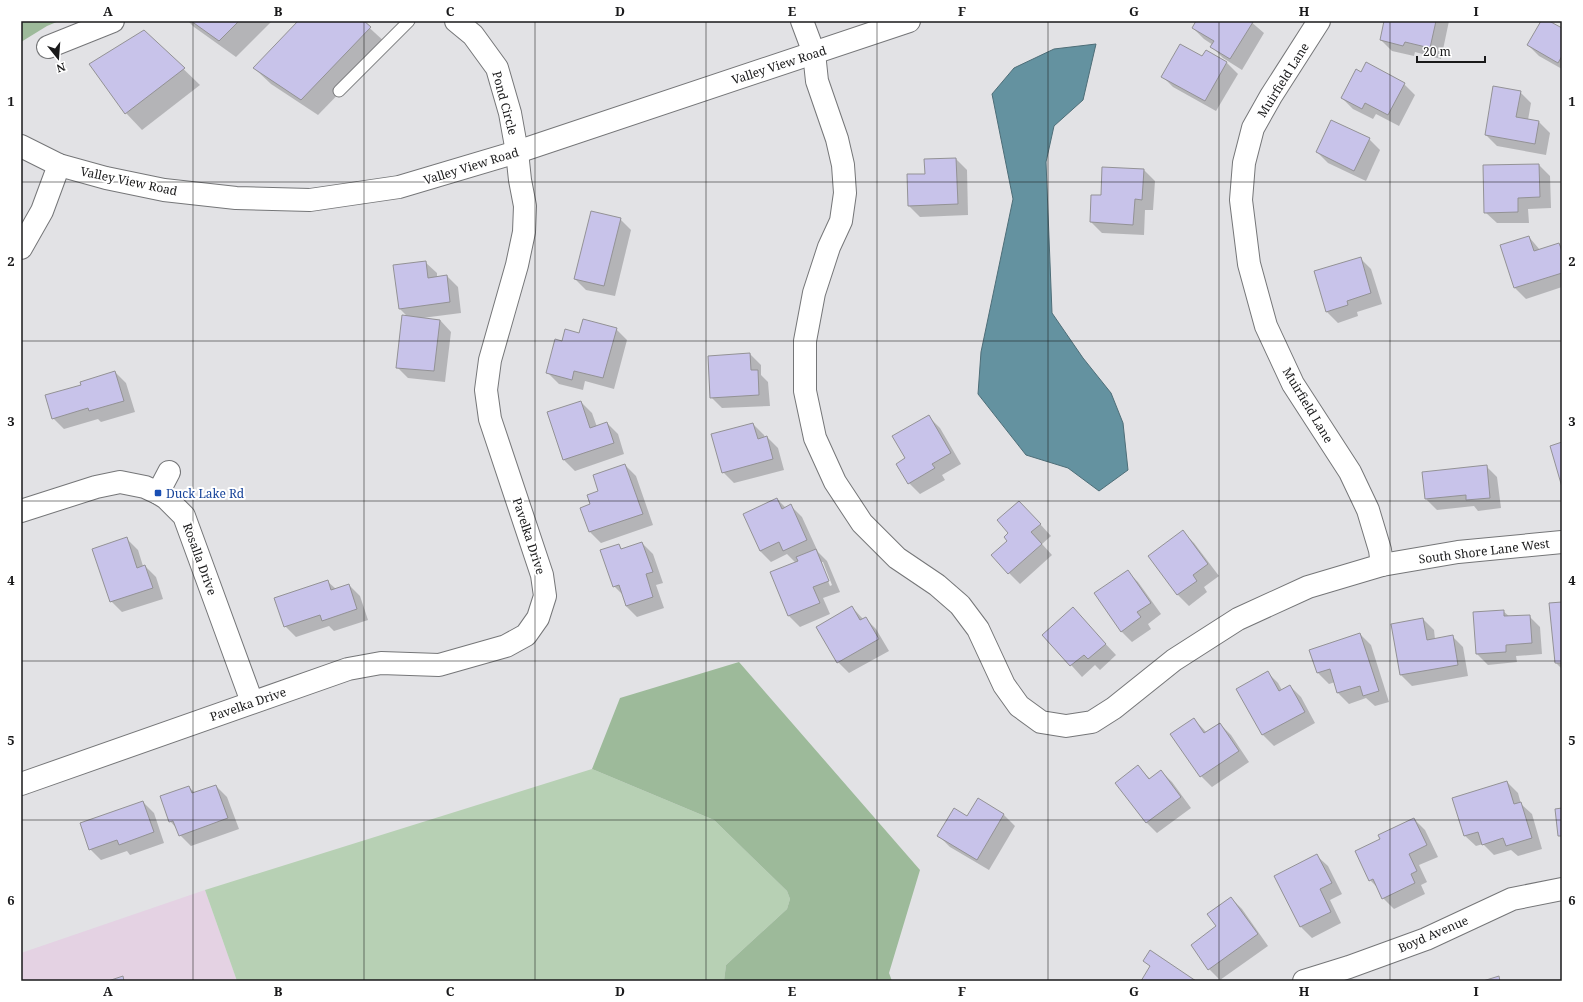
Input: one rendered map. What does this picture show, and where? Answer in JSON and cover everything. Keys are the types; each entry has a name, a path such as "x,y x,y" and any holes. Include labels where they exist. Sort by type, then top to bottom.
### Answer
{"street":[{"path":"48,47 113,21"},
{"name":"Pond Circle","path":"456,21 473,35 497,68 510,114 518,152"},
{"name":"South Shore Lane West","path":"802,21 814,53 817,81 837,139 843,165 845,193 841,221 829,247 814,293 805,341 805,391 815,438 835,482 862,523 897,558 937,585 960,605 978,629 1004,685 1019,706 1041,722 1066,726 1092,722 1114,708 1174,660 1238,619 1308,587 1382,565 1458,552 1562,542"},
{"name":"Valley View Road","path":"21,146 59,165 106,178 164,190 236,198 310,200 399,187 518,152 909,21"},
{"name":"Muirfield Lane","path":"1319,21 1271,96 1253,128 1244,163 1241,200 1249,264 1266,326 1293,384 1350,472 1368,510 1380,550 1382,565"},
{"name":"Pavelka Drive","path":"21,784 348,668 381,663 439,665 506,646 526,635 538,618 545,596 542,575 490,419 486,390 490,360 518,266 524,232 525,206 520,180 518,152"},
{"path":"21,248 42,211 59,165"},
{"path":"158,493 169,472"},
{"name":"Rosalla Drive","path":"21,510 96,487 120,482 145,487 166,498 184,516 252,702"},
{"name":"Boyd Avenue","path":"1304,981 1349,967 1426,939 1512,899 1562,889"}],"lane":[{"path":"339,91 409,21"}],"shaded area":[{"path":"205,890 237,981 21,981 21,953"}],"green space":[{"path":"21,21 59,21 47,26 21,42"},
{"path":"739,662 920,870 889,973 892,981 724,981 726,965 787,909 790,899 787,891 714,820 592,769 620,698"},
{"path":"592,769 714,820 787,891 790,899 787,909 726,965 724,981 237,981 205,890"}],"water":[{"path":"1096,44 1083,100 1054,126 1046,162 1052,313 1083,358 1111,393 1123,423 1128,470 1099,491 1068,468 1026,455 978,394 981,352 1013,199 992,94 1014,68 1054,49"}],"building":[{"path":"191,21 239,21 219,41"},
{"path":"298,21 364,21 371,27 301,100 253,68"},
{"path":"1196,21 1253,22 1230,59 1210,47 1214,41 1192,28"},
{"path":"1384,21 1436,21 1430,48 1405,42 1403,46 1380,40"},
{"path":"1541,21 1549,21 1562,28 1562,56 1558,63 1527,45"},
{"path":"144,30 185,68 125,114 89,64"},
{"path":"1180,44 1202,56 1206,50 1227,62 1205,101 1161,77"},
{"path":"1366,62 1405,83 1388,115 1365,103 1362,109 1341,98 1356,69 1361,72"},
{"path":"1493,86 1521,91 1516,117 1539,121 1535,144 1485,135"},
{"path":"1331,120 1370,138 1354,171 1316,152"},
{"path":"956,158 958,204 908,206 907,174 925,174 924,159"},
{"path":"1539,164 1540,197 1518,198 1518,212 1484,213 1483,165"},
{"path":"1102,167 1144,169 1142,200 1135,199 1133,225 1090,222 1091,195 1101,195"},
{"path":"591,211 621,218 604,286 574,279"},
{"path":"1529,236 1534,251 1559,243 1562,251 1562,273 1514,288 1500,245"},
{"path":"1361,257 1371,293 1347,301 1348,305 1326,312 1314,271"},
{"path":"426,261 428,278 447,275 450,302 399,309 393,265"},
{"path":"402,315 440,320 434,371 396,368"},
{"path":"583,319 617,328 603,378 574,371 572,380 546,373 555,339 562,341 565,329 579,333"},
{"path":"750,353 751,370 758,370 759,395 710,398 708,356"},
{"path":"115,371 124,401 89,411 88,408 52,419 45,395 81,385 80,382"},
{"path":"581,401 590,428 607,422 614,443 563,460 547,412"},
{"path":"929,415 951,453 932,464 935,468 908,484 896,464 905,458 892,436"},
{"path":"753,423 758,439 767,436 773,459 722,473 711,434"},
{"path":"1562,442 1562,487 1550,446"},
{"path":"625,464 643,514 589,532 580,508 590,504 587,495 598,491 593,475"},
{"path":"1487,465 1490,498 1466,500 1466,495 1425,499 1422,472"},
{"path":"777,498 782,509 791,504 807,540 783,551 779,542 760,551 743,514"},
{"path":"1019,501 1041,524 1031,532 1042,544 1008,574 991,555 1007,541 1004,537 1008,533 997,520"},
{"path":"1183,530 1208,564 1193,575 1197,581 1177,595 1148,556"},
{"path":"127,537 137,568 145,565 153,588 110,602 92,549"},
{"path":"642,542 653,572 646,574 653,597 626,606 619,585 613,587 600,550 619,544 621,549"},
{"path":"816,549 829,581 813,587 820,603 788,616 770,572 798,561 796,557"},
{"path":"1128,570 1151,603 1137,612 1141,617 1121,632 1094,593"},
{"path":"328,580 331,590 349,584 357,609 322,621 320,615 284,627 274,598"},
{"path":"1562,602 1562,663 1555,663 1549,603"},
{"path":"852,606 860,620 866,617 879,639 837,663 816,627"},
{"path":"1073,607 1106,644 1088,659 1084,655 1070,666 1042,635"},
{"path":"1504,610 1504,616 1530,615 1532,643 1506,645 1506,652 1476,654 1473,612"},
{"path":"1423,618 1427,640 1453,635 1458,665 1400,675 1391,624"},
{"path":"1360,633 1379,691 1363,696 1360,686 1337,693 1330,669 1317,673 1309,650"},
{"path":"1268,671 1279,691 1290,685 1305,712 1262,735 1236,689"},
{"path":"1194,718 1204,733 1220,723 1239,751 1200,777 1170,734"},
{"path":"1138,765 1149,779 1161,770 1181,797 1146,823 1115,783"},
{"path":"1507,781 1514,804 1521,802 1532,838 1506,846 1503,838 1482,845 1478,832 1464,836 1452,798"},
{"path":"216,785 228,818 179,836 173,821 169,822 160,796 189,786 192,793"},
{"path":"978,798 1004,814 977,860 937,836 954,808 967,816"},
{"path":"143,801 154,832 119,845 117,840 89,850 80,823"},
{"path":"1562,808 1562,836 1558,836 1555,809"},
{"path":"1414,818 1427,845 1409,854 1417,871 1411,874 1415,883 1382,899 1373,879 1369,881 1355,851 1380,839 1378,835"},
{"path":"1317,854 1332,883 1320,889 1331,912 1300,927 1274,876"},
{"path":"1231,897 1258,934 1208,970 1191,945 1216,926 1207,914"},
{"path":"1150,950 1196,981 1141,981 1150,966 1143,961"},
{"path":"123,976 124,981 108,981"},
{"path":"1499,976 1500,981 1483,981"}],"place":[{"name":"Duck Lake Rd","path":"158,493"}]}
